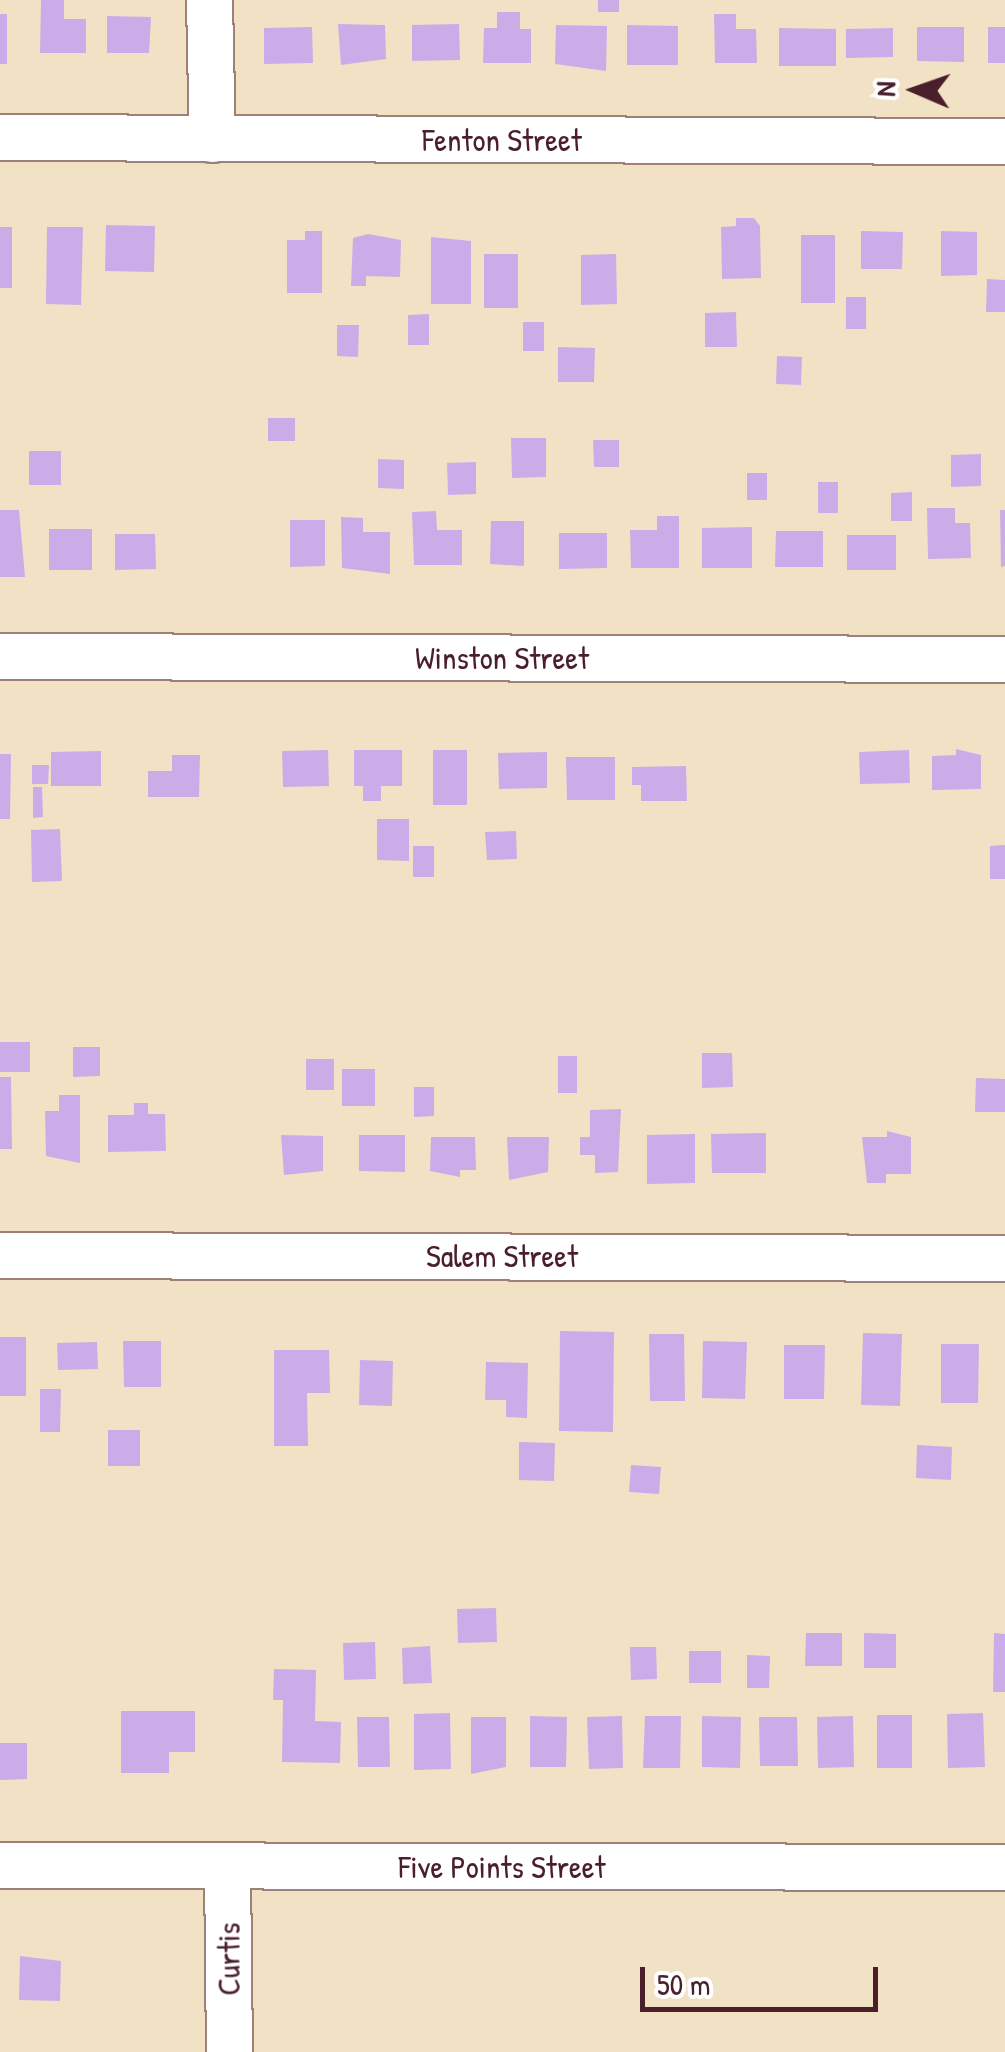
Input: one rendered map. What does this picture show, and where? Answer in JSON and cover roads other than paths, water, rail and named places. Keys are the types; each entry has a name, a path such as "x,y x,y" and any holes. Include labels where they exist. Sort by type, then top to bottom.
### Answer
{"street":[{"path":"208,0 212,139"},
{"name":"Fenton Street","path":"0,138 1005,141"},
{"name":"Winston Street","path":"0,656 1005,659"},
{"name":"Salem Street","path":"0,1254 1005,1258"},
{"name":"Five Points Street","path":"0,1865 1005,1867"},
{"name":"Curtis","path":"227,1866 229,2052"}]}
